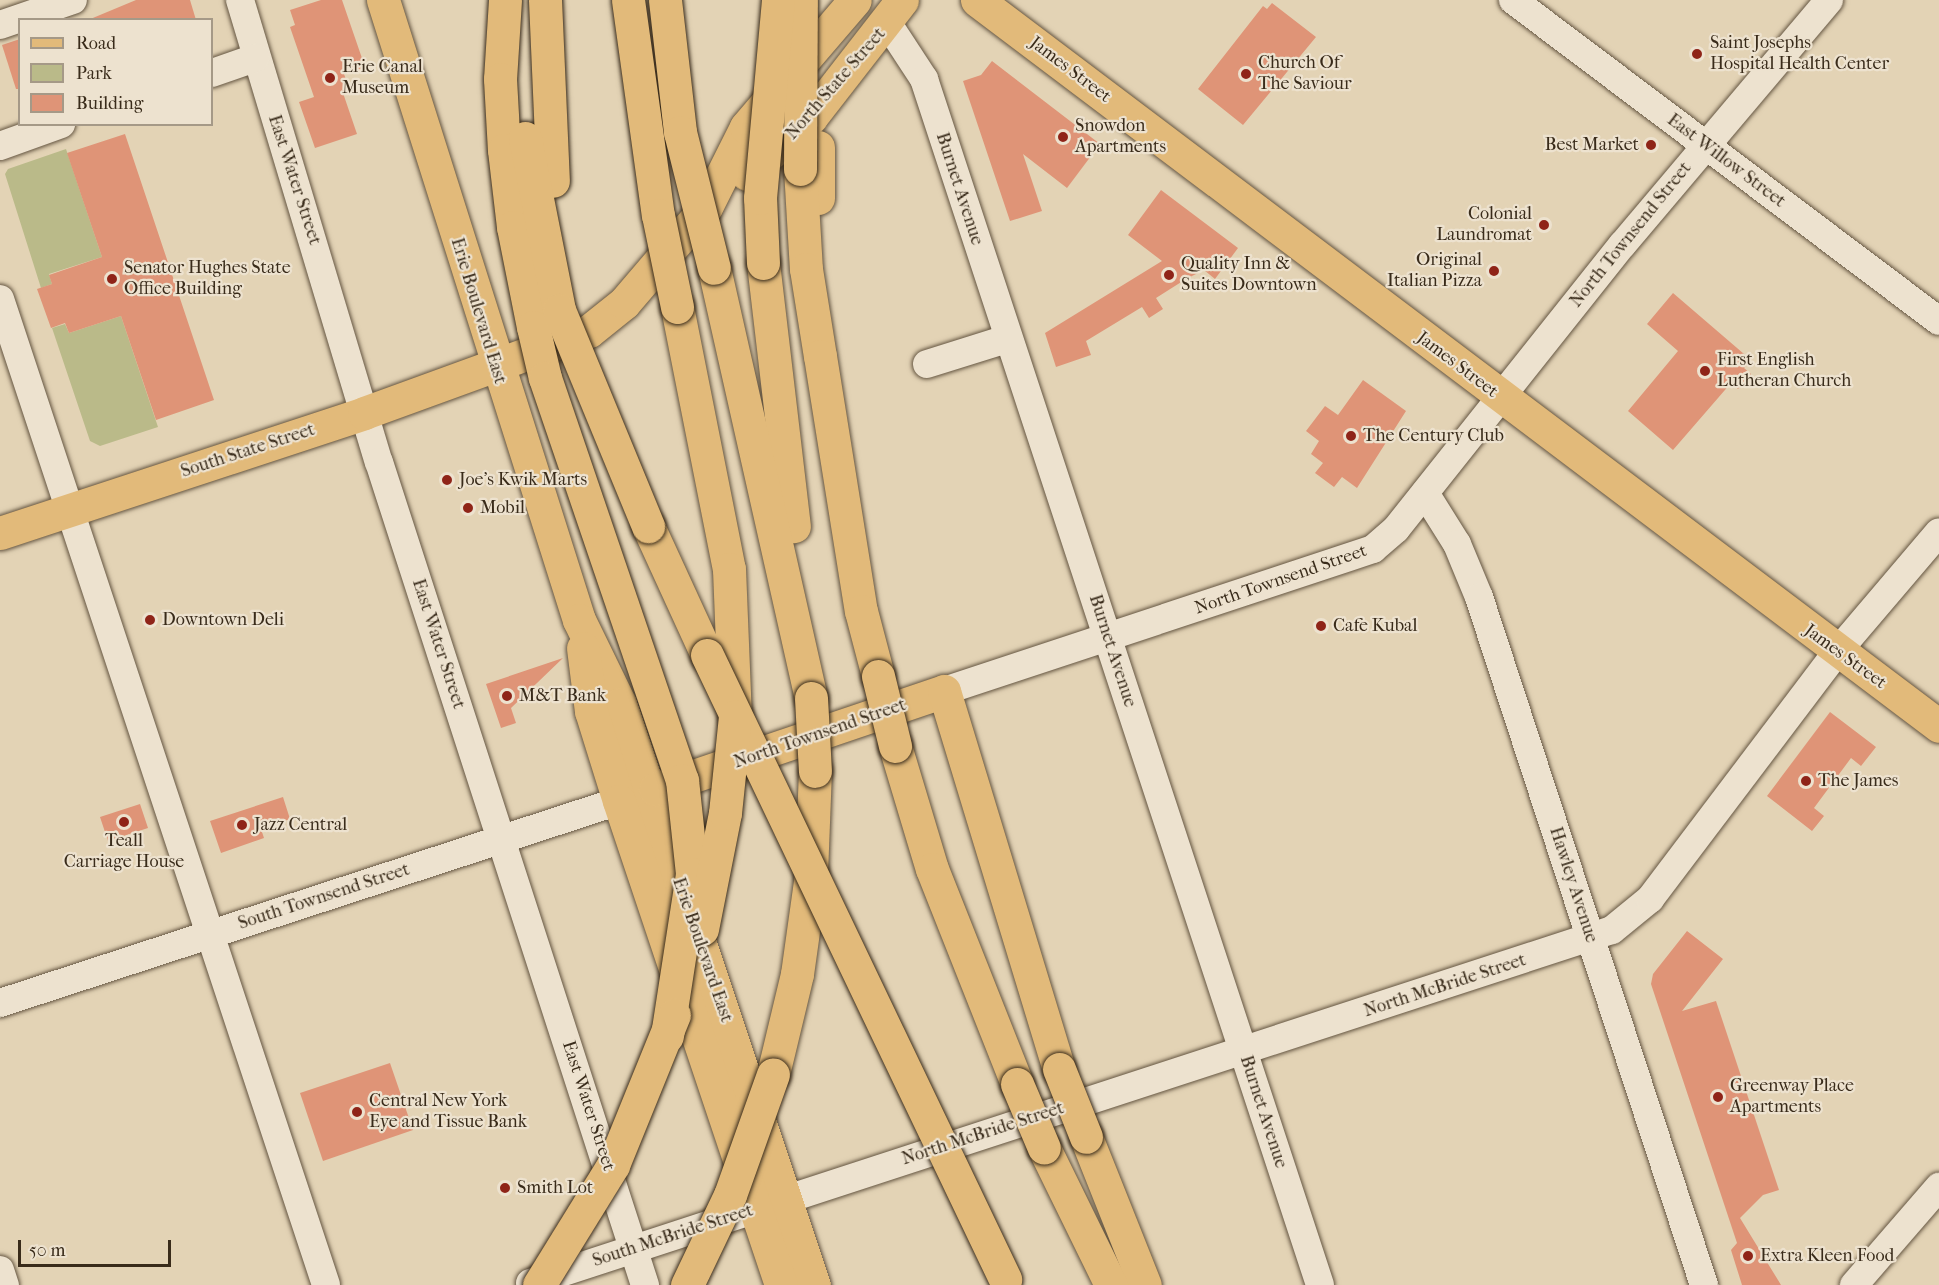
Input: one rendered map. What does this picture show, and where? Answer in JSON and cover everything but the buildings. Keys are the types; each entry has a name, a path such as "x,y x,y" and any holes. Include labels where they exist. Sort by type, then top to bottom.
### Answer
{"main road":[{"name":"Erie Boulevard East","path":"383,0 496,368 579,620 591,711 634,796 786,1198 814,1285"},
{"path":"505,0 501,79 504,150 513,227 533,327 545,378 682,780 692,874 667,1036"},
{"path":"521,0 528,168 549,271 580,367 648,526 1006,1282"},
{"path":"545,0 549,161 560,224 596,368 648,526"},
{"path":"539,1285 613,1165 667,1036 710,903 735,717 729,569 656,204 628,0"},
{"path":"665,0 680,132 714,268 811,698"},
{"path":"687,1285 730,1195 773,1074 797,974 811,874 815,771 811,698 763,263 760,198 778,0"},
{"path":"801,0 809,158"},
{"path":"822,0 809,158 806,268 861,611 895,746 932,869 1044,1148 1111,1285"},
{"name":"North State Street","path":"705,207 746,127 855,0"},
{"name":"James Street","path":"977,0 1499,397 1837,652 1939,726"},
{"name":"North State Street","path":"496,368 564,343 605,320 655,270 705,207 811,117 895,12"},
{"name":"South State Street","path":"0,533 496,368"},
{"path":"944,691 1059,1069 1145,1285"},
{"name":"North Townsend Street","path":"634,796 944,691"},
{"name":"Erie Boulevard East","path":"634,796 781,1285"}],"street":[{"path":"21,18 74,0"},
{"name":"East Water Street","path":"240,0 255,58 364,413 645,1285"},
{"name":"East Willow Street","path":"1513,0 1939,321"},
{"name":"North Townsend Street","path":"944,691 1108,639 1372,549 1425,494 1499,397 1704,145 1829,0"},
{"name":"Burnet Avenue","path":"895,12 924,79 1007,339 1320,1285"},
{"path":"0,25 18,19"},
{"path":"213,73 255,58"},
{"path":"2,137 53,126"},
{"path":"0,299 68,511 211,933 326,1285"},
{"path":"927,364 1007,339"},
{"name":"Hawley Avenue","path":"1425,494 1457,544 1479,597 1704,1285"},
{"name":"North McBride Street","path":"786,1198 1591,939 1632,917 1650,899 1837,652 1939,532"},
{"name":"South Townsend Street","path":"0,1003 634,796"},
{"path":"1854,1285 1939,1187"},
{"name":"South McBride Street","path":"525,1285 786,1198"},
{"path":"0,1269 5,1285"}],"green space":[{"path":"66,149 102,257 49,274 52,284 41,288 5,174 8,169"},
{"path":"121,316 158,427 100,446 90,441 52,328 65,324 69,333"}],"place":[{"name":"Saint Josephs Hospital Health Center","path":"1697,54"},
{"name":"Church Of The Saviour","path":"1246,74"},
{"name":"Erie Canal Museum","path":"330,78"},
{"name":"Snowdon Apartments","path":"1063,137"},
{"name":"Best Market","path":"1651,145"},
{"name":"Colonial Laundromat","path":"1544,225"},
{"name":"Original Italian Pizza","path":"1494,271"},
{"name":"Quality Inn & Suites Downtown","path":"1169,275"},
{"name":"Senator Hughes State Office Building","path":"112,279"},
{"name":"First English Lutheran Church","path":"1705,371"},
{"name":"The Century Club","path":"1351,436"},
{"name":"Joe's Kwik Marts","path":"447,480"},
{"name":"Mobil","path":"468,508"},
{"name":"Downtown Deli","path":"150,620"},
{"name":"Cafe Kubal","path":"1321,626"},
{"name":"M&T Bank","path":"507,696"},
{"name":"The James","path":"1806,781"},
{"name":"Teall Carriage House","path":"124,822"},
{"name":"Jazz Central","path":"242,825"},
{"name":"Greenway Place Apartments","path":"1718,1097"},
{"name":"Central New York Eye and Tissue Bank","path":"357,1112"},
{"name":"Smith Lot","path":"505,1188"},
{"name":"Extra Kleen Food","path":"1748,1256"}]}
